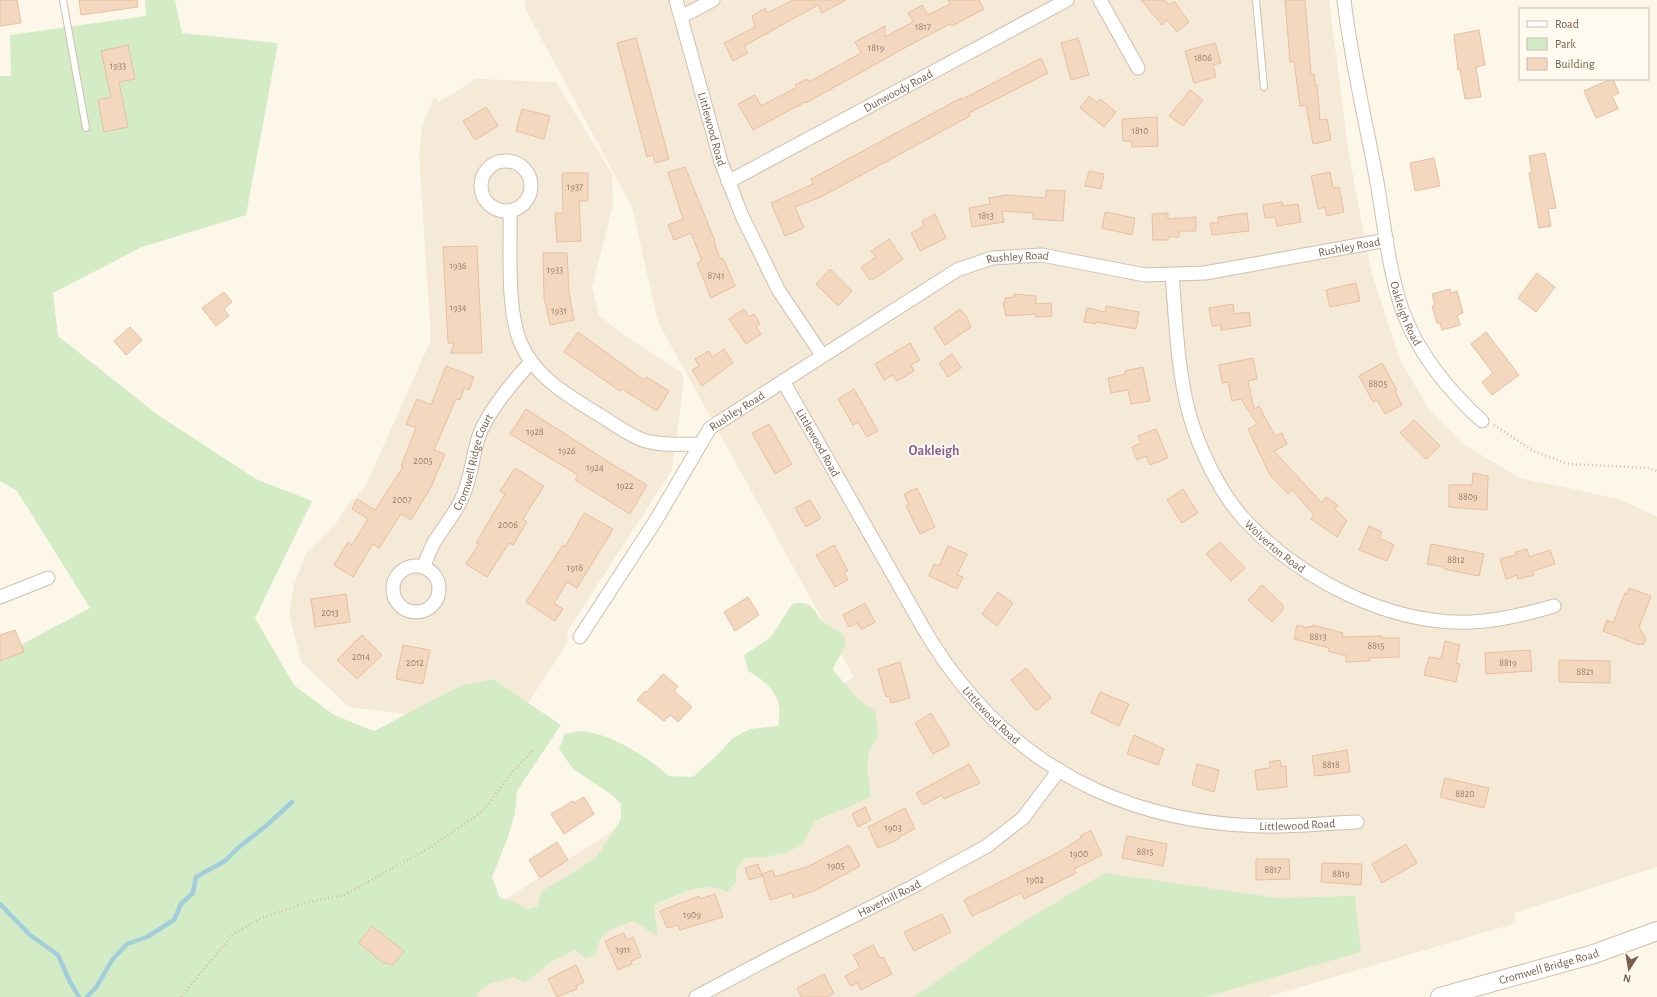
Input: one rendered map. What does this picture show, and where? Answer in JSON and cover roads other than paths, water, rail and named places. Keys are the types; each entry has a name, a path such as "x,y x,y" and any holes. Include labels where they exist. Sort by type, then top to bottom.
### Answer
{"main road":[{"name":"Cromwell Bridge Road","path":"1440,997 1594,954 1657,931"}],"street":[{"name":"Littlewood Road","path":"676,0 720,162 728,182 742,216 776,285 822,355"},
{"path":"681,17 713,0"},
{"name":"Dunwoody Road","path":"728,182 1067,0"},
{"path":"1100,0 1138,68"},
{"name":"Oakleigh Road","path":"1344,0 1387,240 1403,312 1418,342 1437,373 1468,408 1482,421"},
{"path":"510,211 513,303 521,343 531,362 544,377 560,390 626,432 645,441 665,445 700,444"},
{"name":"Rushley Road","path":"580,637 656,520 710,428 957,270 992,258 1042,255 1145,275 1205,273 1243,268 1387,240"},
{"name":"Wolverton Road","path":"1172,275 1181,371 1189,413 1203,450 1226,494 1243,518 1264,539 1304,570 1341,592 1371,605 1405,615 1470,622 1499,620 1554,606"},
{"name":"Cromwell Ridge Court","path":"424,566 434,542 453,516 463,496 470,477 478,438 485,424 515,378 531,362"},
{"name":"Littlewood Road","path":"783,381 921,625 945,662 965,689 991,716 1037,756 1100,793 1132,806 1170,815 1216,822 1261,826 1357,822"},
{"path":"0,597 48,578"},
{"name":"Haverhill Road","path":"696,997 987,846 1023,818 1059,770"}],"lane":[{"path":"63,0 86,128"},
{"path":"1256,0 1264,87"}],"waterway":[{"path":"87,997 97,986 112,960 127,944 147,937 174,920 181,904 193,893 196,877 225,861 292,802"},
{"path":"0,904 30,935 58,955 70,982 79,997"}],"district":[{"name":"Oakleigh","path":"934,450"}]}
